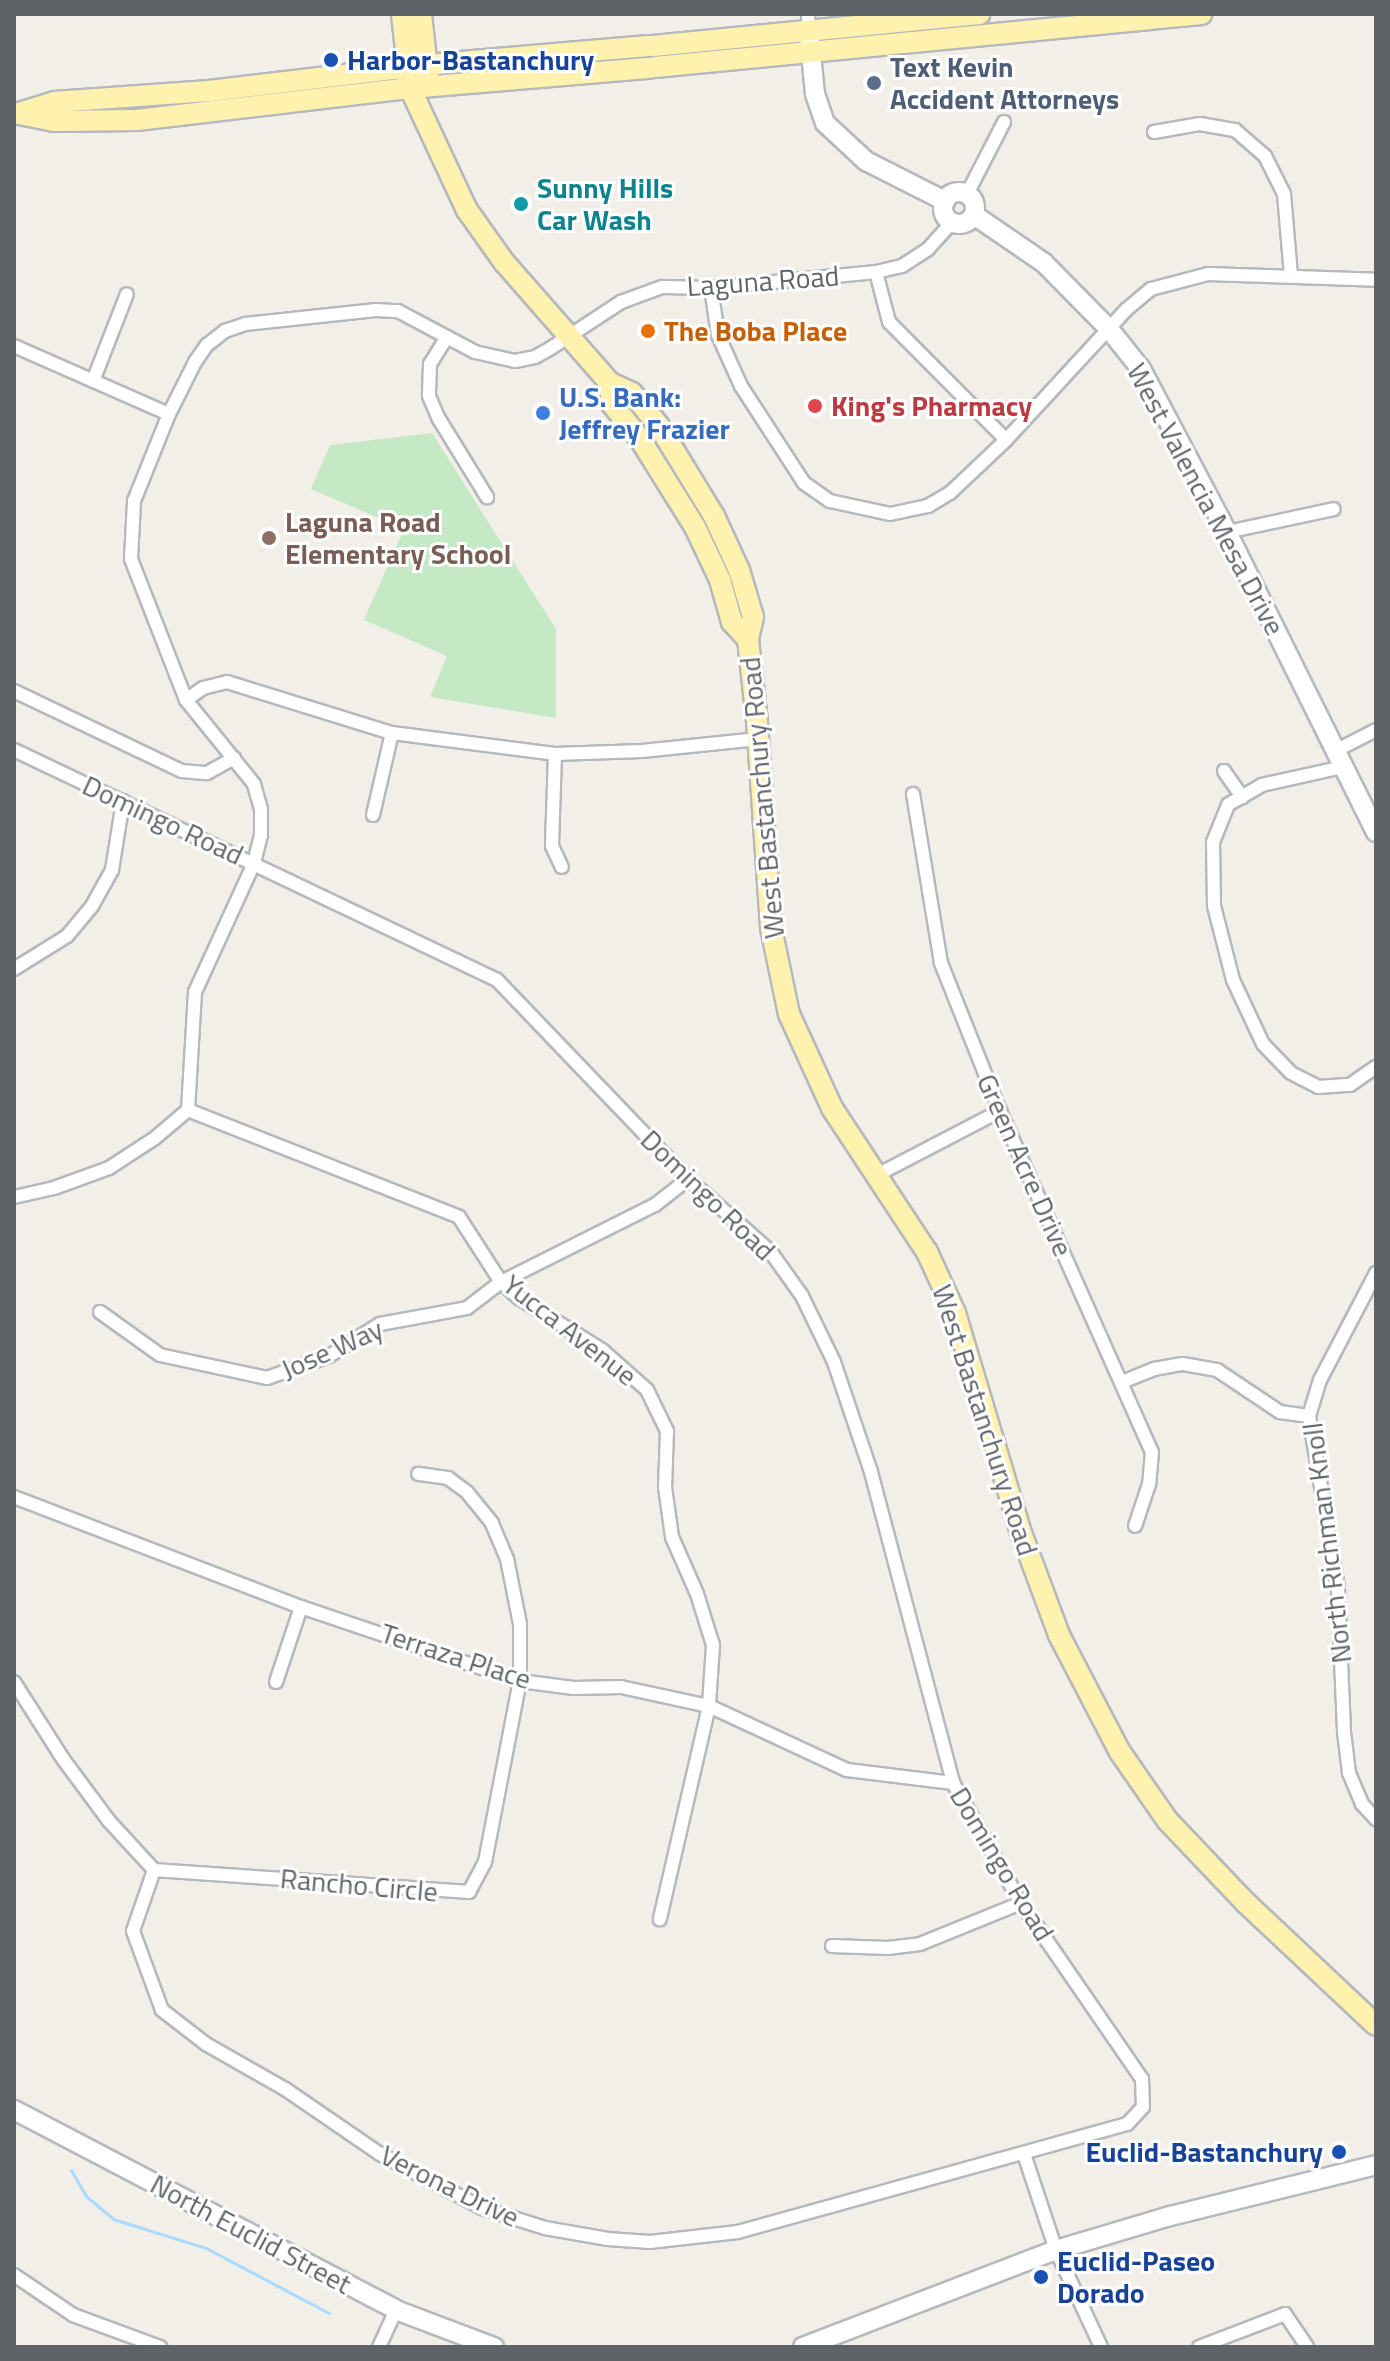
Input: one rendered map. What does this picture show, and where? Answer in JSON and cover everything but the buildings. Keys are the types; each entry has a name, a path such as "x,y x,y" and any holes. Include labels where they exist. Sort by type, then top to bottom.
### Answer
{"main road":[{"path":"402,14 418,77"},
{"path":"418,77 421,14"},
{"path":"16,113 54,121 137,120 418,77 650,46 809,33 979,14"},
{"path":"418,77 652,68 809,33 1201,14"},
{"path":"809,33 815,94 825,123 866,161 945,201"},
{"name":"West Bastanchury Road","path":"418,77 429,129 451,180 482,232 610,383 612,404 640,439 695,527 720,580 732,622 748,639 771,928 789,1014 832,1108 927,1252 955,1313 1020,1530 1059,1635 1120,1752 1167,1820 1204,1862 1376,2025"},
{"path":"957,192 967,194 974,200 974,215 962,224 952,222 945,215 945,201 957,192"},
{"name":"West Valencia Mesa Drive","path":"974,215 1044,263 1109,329 1141,369 1227,532 1376,832"},
{"name":"North Euclid Street","path":"14,2110 396,2310 494,2347"},
{"path":"803,2347 1056,2250 1170,2216 1376,2165"}],"street":[{"path":"967,194 1004,122"},
{"path":"1154,132 1200,124 1235,130 1265,156 1284,194 1291,275"},
{"name":"Laguna Road","path":"169,414 207,345 225,331 245,324 339,313 398,311 475,352 515,361 535,357 571,337 595,318 630,299 662,287 711,288 876,272 902,266 928,249 952,222"},
{"path":"876,272 889,322 1006,440"},
{"path":"711,288 718,335 741,386 804,483 830,501 890,514 928,506 950,493 1006,440 1109,329 1151,289 1208,274 1376,280"},
{"path":"93,381 127,294"},
{"path":"447,337 430,364 429,396 439,419 487,497"},
{"path":"14,346 169,414 134,501 131,559 186,700 254,784 261,809 261,835 254,863 195,992 188,1110 155,1138 109,1168 54,1188 14,1197"},
{"path":"1227,532 1334,509"},
{"path":"186,700 203,688 227,682 392,733 555,754 642,751 758,739"},
{"path":"14,691 182,771 207,773 234,758"},
{"path":"1376,730 1339,759 1262,785 1228,805 1213,842 1214,906 1233,980 1263,1044 1291,1073 1318,1087 1350,1085 1376,1067"},
{"path":"373,815 392,733"},
{"name":"Domingo Road","path":"14,750 497,980 688,1179 770,1251 802,1296 834,1362 871,1472 953,1783 1021,1903 1142,2079 1143,2107"},
{"path":"555,754 552,846 562,867"},
{"path":"1224,771 1242,797"},
{"name":"Green Acre Drive","path":"913,794 941,963 1000,1111 1152,1452 1149,1484 1135,1526"},
{"path":"14,969 67,936 92,906 112,870 123,801"},
{"name":"Yucca Avenue","path":"188,1110 459,1217 501,1282 519,1298 602,1350 647,1390 667,1431 665,1487 672,1537 697,1594 713,1645 709,1706 660,1919"},
{"path":"877,1175 1000,1111"},
{"name":"Jose Way","path":"100,1312 160,1355 267,1378 329,1356 380,1324 467,1308 501,1282 655,1205 688,1179"},
{"name":"North Richman Knoll","path":"1376,1273 1320,1380 1309,1416 1338,1588 1344,1732 1349,1773 1362,1804 1376,1819"},
{"path":"1122,1382 1154,1369 1183,1364 1217,1370 1280,1412 1309,1416"},
{"name":"Rancho Circle","path":"154,1870 469,1892 485,1862 520,1681 520,1624 507,1559 492,1523 467,1492 448,1478 418,1474"},
{"name":"Terraza Place","path":"14,1497 301,1607 520,1681 574,1688 621,1687 709,1706 847,1770 953,1783"},
{"path":"276,1682 301,1607"},
{"path":"14,1682 63,1759 109,1821 154,1870"},
{"name":"Verona Drive","path":"154,1870 133,1931 162,2010 206,2044 285,2089 380,2154 509,2219 608,2239 691,2239 738,2232 1127,2124 1143,2107"},
{"path":"832,1946 888,1948 920,1944 1021,1903"},
{"path":"1024,2154 1056,2250 1101,2347"},
{"path":"14,2275 73,2315 160,2347"},
{"path":"379,2347 396,2310"},
{"path":"1199,2347 1285,2314 1307,2347"}],"green space":[{"path":"432,433 556,629 556,718 430,697 447,656 364,620 404,529 311,489 330,445"}],"waterway":[{"path":"71,2170 86,2196 113,2219 206,2248 329,2313"}],"place":[{"name":"Harbor-Bastanchury","path":"331,60"},
{"name":"Text Kevin Accident Attorneys","path":"874,83"},
{"name":"Sunny Hills Car Wash","path":"521,204"},
{"name":"The Boba Place","path":"648,331"},
{"name":"King's Pharmacy","path":"815,406"},
{"name":"U.S. Bank: Jeffrey Frazier","path":"543,413"},
{"name":"Laguna Road Elementary School","path":"269,538"},
{"name":"Euclid-Bastanchury","path":"1339,2152"},
{"name":"Euclid-Paseo Dorado","path":"1041,2277"}]}
